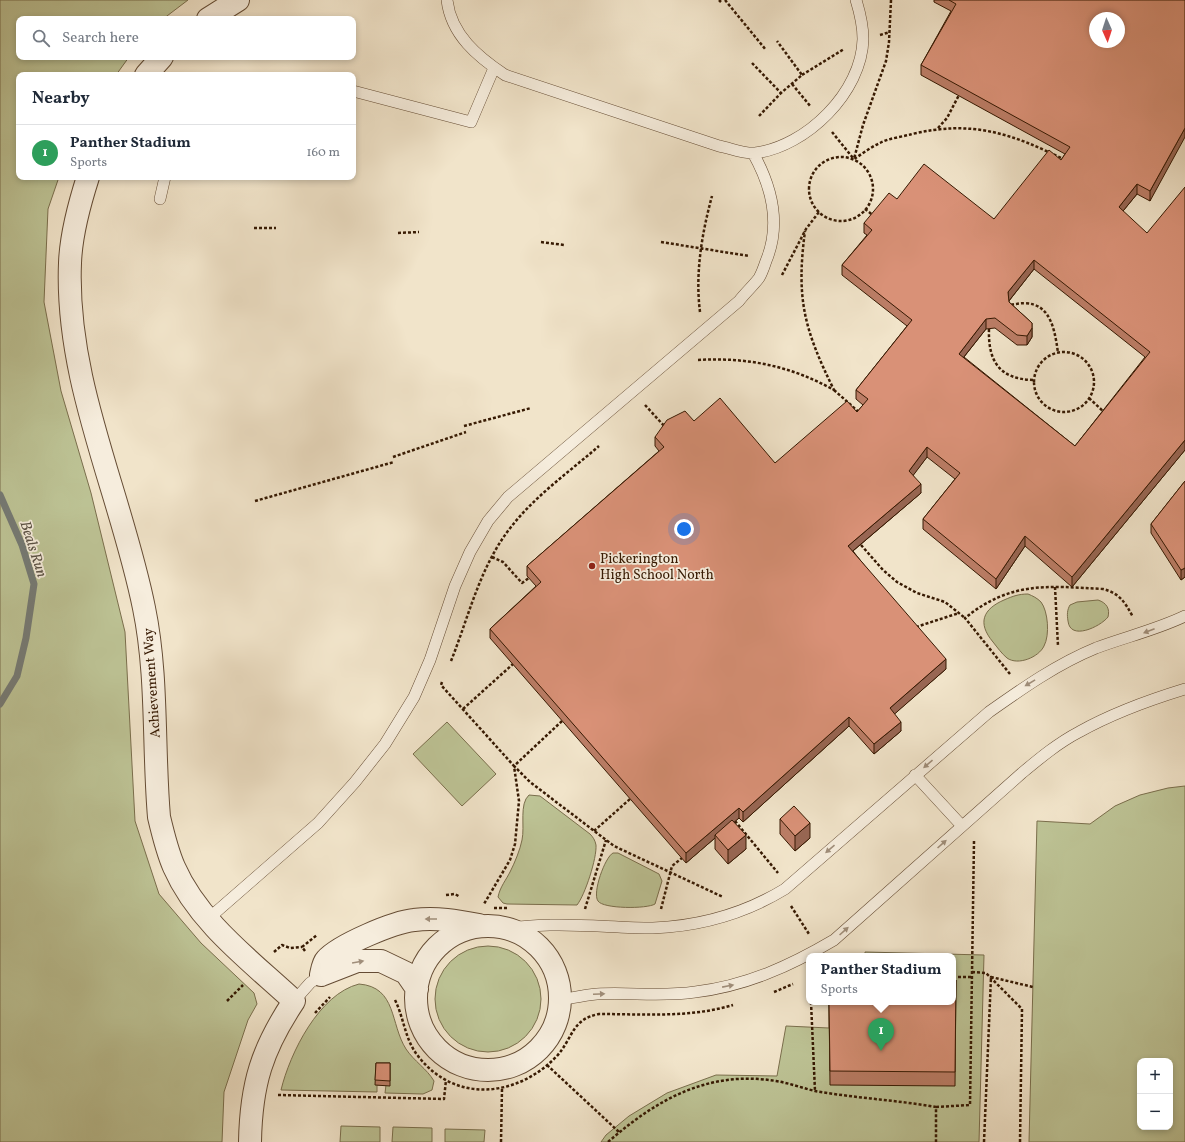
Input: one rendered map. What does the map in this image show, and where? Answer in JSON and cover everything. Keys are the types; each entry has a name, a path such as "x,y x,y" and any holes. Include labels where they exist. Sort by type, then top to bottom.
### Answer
{"street":[{"path":"213,16 238,0"},
{"path":"149,72 159,60"},
{"name":"Achievement Way","path":"87,180 73,232 70,262 70,305 74,340 95,429 144,607 150,643 159,817 165,843 174,867 184,886 208,919 294,1001"},
{"path":"510,918 546,955 557,976 560,1000 556,1024 543,1044 525,1060 503,1068 479,1069 457,1063 437,1049 424,1030 416,1008 417,984 425,962 440,943 461,931 510,918"},
{"path":"321,975 325,961 340,948 388,927 414,920 448,919 484,926"},
{"path":"321,975 357,961 381,961 406,973 417,989"},
{"path":"250,1142 252,1102 257,1077 272,1037 294,1001"}],"lane":[{"path":"447,0 454,25 466,43 482,60 505,75 719,146 754,154 777,148 804,133 829,114 848,88 858,65 863,40 860,15 856,0"},
{"path":"356,92 472,122 494,68"},
{"path":"208,919 318,823 355,782 385,744 417,691 430,660 455,586 470,552 488,521 508,497 739,301 760,277 772,248 775,220 770,194 762,169 754,154"},
{"path":"160,199 164,180"},
{"path":"510,918 550,925 653,928 683,926 712,921 738,913 766,901 785,889 989,712 1025,686 1059,666 1096,649 1185,616"},
{"path":"812,953 834,940 1022,773 1052,749 1078,732 1113,714 1185,689"},
{"path":"915,776 962,826"},
{"path":"560,1000 596,994 694,993 734,985 769,974 806,956"},
{"path":"294,1001 310,983 321,975"}],"path":[{"path":"725,0 766,50"},
{"path":"854,159 867,113 886,61 889,42 891,0"},
{"path":"759,116 781,93 802,75 777,41"},
{"path":"752,63 781,93"},
{"path":"792,84 854,159 862,164 869,173 873,184 872,195 865,209 852,219 840,221 831,219 819,212 810,198 808,188 810,178 815,169 822,162 832,158 842,156 854,159 880,142 937,128 979,129 1021,139 1067,161"},
{"path":"937,128 947,118 959,95"},
{"path":"712,196 706,216 701,248 698,292 706,352 696,360 737,360 776,366 813,378 834,390 862,415"},
{"path":"865,209 876,217"},
{"path":"781,276 806,229 819,212"},
{"path":"254,228 276,228"},
{"path":"806,229 801,268 804,315 818,357 834,390"},
{"path":"398,232 419,232"},
{"path":"541,242 564,245"},
{"path":"661,242 756,256"},
{"path":"1008,306 1029,302 1037,305 1046,313 1052,326 1058,353"},
{"path":"988,328 990,351 995,363 1001,370 1019,380 1034,380"},
{"path":"1058,353 1071,353 1087,363 1092,371 1094,380 1093,390 1083,406 1066,413 1055,412 1046,407 1038,399 1034,390 1036,370 1043,361 1051,355 1058,353"},
{"path":"1089,398 1108,414"},
{"path":"639,411 651,400"},
{"path":"645,405 668,430"},
{"path":"464,426 531,408"},
{"path":"393,457 466,432"},
{"path":"448,666 478,586 492,556 511,527 525,510 603,442"},
{"path":"255,501 394,462"},
{"path":"861,545 883,570 897,582 916,593 945,602 960,613 1010,674 1015,671"},
{"path":"492,556 503,562 522,583 529,578"},
{"path":"965,618 982,604 995,597 1030,588 1055,587 1103,588 1112,591 1127,604 1133,618"},
{"path":"1055,587 1058,648"},
{"path":"912,629 960,613"},
{"path":"1126,620 1140,616"},
{"path":"1054,650 1064,645"},
{"path":"463,709 513,664"},
{"path":"443,678 441,685 530,782 614,846 728,898"},
{"path":"514,766 562,721"},
{"path":"510,918 482,908 510,860 515,844 519,801 514,766"},
{"path":"594,831 630,799"},
{"path":"735,821 779,874"},
{"path":"968,846 980,836"},
{"path":"585,910 606,840"},
{"path":"608,1142 646,1111 678,1093 719,1080 776,1081 815,1091 900,1100 936,1107 970,1105 974,841"},
{"path":"666,912 660,912 672,866 682,858"},
{"path":"774,878 784,870"},
{"path":"785,889 788,902 818,950"},
{"path":"577,910 592,911"},
{"path":"972,972 986,972 1022,1009 1020,1142"},
{"path":"956,977 972,977"},
{"path":"991,977 1033,987"},
{"path":"984,1142 991,977"},
{"path":"768,994 798,981"},
{"path":"226,1001 240,988"},
{"path":"313,1016 335,992"},
{"path":"392,996 408,1040 418,1056 446,1080 461,1086 476,1089 502,1088 520,1082 547,1065 558,1055 573,1030 588,1016 600,1014 683,1013 705,1011 735,1004"},
{"path":"811,1005 815,1091"},
{"path":"547,1065 619,1132"},
{"path":"280,1088 278,1096 444,1099 446,1080"},
{"path":"501,1142 502,1088"},
{"path":"936,1107 936,1142"}],"green space":[{"path":"0,0 188,0 167,16 16,16 16,60 127,60 118,72 16,72 16,180 58,180 48,209 44,302 61,391 91,493 125,632 135,821 159,894 201,943 254,993 257,1004 248,1020 224,1092 222,1142 0,1142"},
{"path":"1028,594 1041,602 1045,611 1048,630 1046,641 1038,654 1033,657 1022,661 1012,660 1003,655 988,635 984,623 985,617 991,608 1004,600 1013,596"},
{"path":"1098,600 1106,605 1109,611 1108,617 1104,621 1099,625 1086,630 1079,631 1070,627 1067,615 1070,605 1077,602"},
{"path":"447,722 496,774 462,806 413,754"},
{"path":"1185,786 1185,1142 1029,1142 1037,821 1090,824 1115,806 1140,795 1168,788"},
{"path":"529,795 540,796 593,837 596,845 596,851 593,867 587,885 577,905 507,904 503,903 498,897 520,848 523,834 524,804"},
{"path":"613,853 618,853 659,874 662,881 655,904 643,907 616,907 602,904 598,901 597,891 600,876 606,861"},
{"path":"488,946 508,950 525,962 537,979 541,999 537,1019 525,1036 508,1048 488,1052 468,1048 451,1036 439,1019 435,999 439,979 451,962 468,950"},
{"path":"865,952 905,953 865,953"},
{"path":"956,954 984,955 979,1142 601,1142 606,1135 629,1116 667,1093 716,1075 777,1076 786,1026 829,1028 829,1005 956,1005"},
{"path":"359,984 371,987 380,992 386,999 391,1008 401,1039 406,1049 434,1081 432,1090 423,1094 385,1093 386,1085 377,1085 377,1092 281,1090 291,1059 308,1027 319,1012 331,1000 345,990"},
{"path":"341,1126 380,1127 380,1142 340,1142"},
{"path":"393,1127 432,1128 432,1142 392,1142"},
{"path":"445,1129 485,1130 484,1142 445,1142"}],"building":[{"name":"Pickerington High School North","path":"949,0 1185,0 1185,128 1150,191 1137,184 1119,207 1147,233 1185,187 1185,440 1072,577 1025,536 996,579 923,519 960,473 927,447 909,471 921,484 848,546 946,659 890,708 901,722 874,744 849,717 743,812 739,808 686,853 490,629 541,582 527,566 664,447 655,437 667,420 685,411 694,421 720,398 775,463 847,401 857,412 868,399 856,390 912,320 842,265 872,230 864,223 889,193 897,199 924,164 994,219 1049,150 1061,160 1070,147 921,65 956,4","holes":["1034,260 1150,352 1075,446 959,354 986,319 995,318 1017,335 1027,336 1032,328 1032,323 1009,302 1008,292"]},
{"path":"1185,481 1185,568 1181,570 1151,524"},
{"path":"794,806 810,823 795,836 780,819"},
{"path":"732,820 746,835 728,850 715,835"},
{"path":"829,1005 956,1005 955,1072 830,1071"},
{"path":"376,1063 390,1063 390,1081 375,1080"}],"waterway":[{"name":"Beals Run","path":"0,495 22,545 34,584 26,638 17,676 0,704"}],"place":[{"name":"Pickerington High School North","path":"592,566"},
{"name":"Panther Stadium","path":"881,1051"}]}
